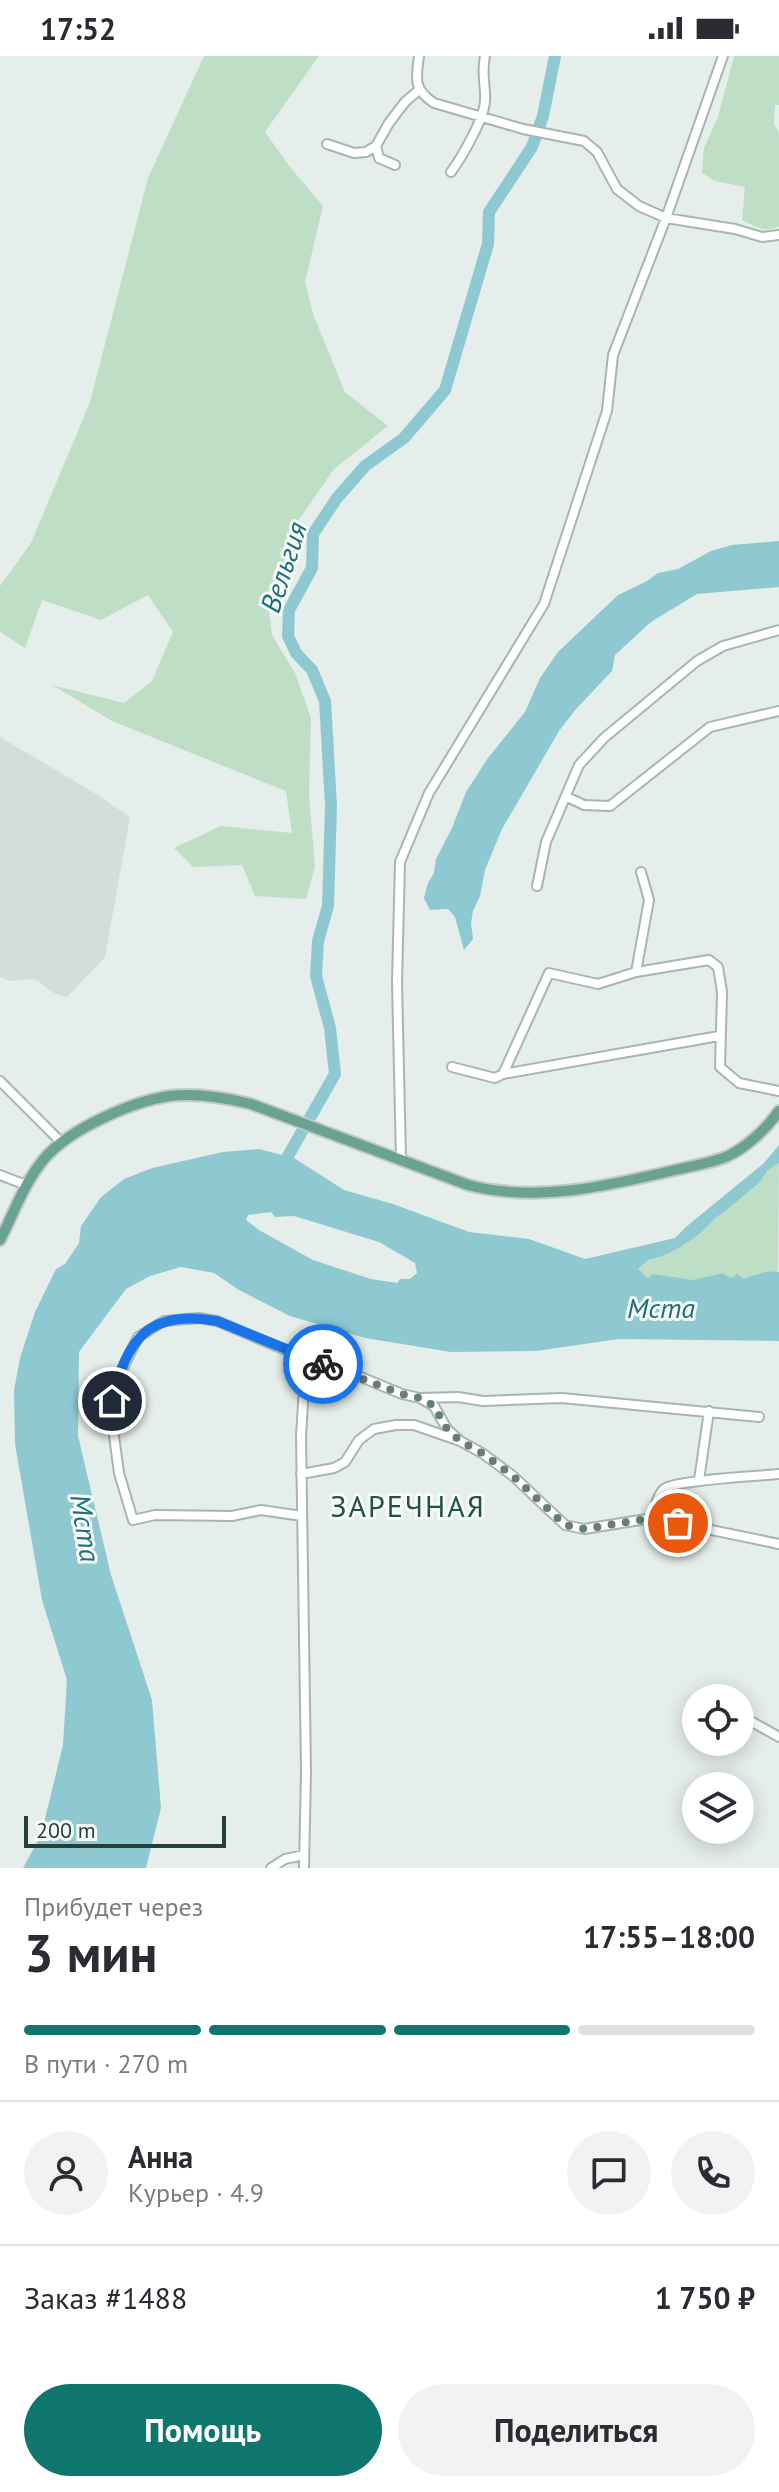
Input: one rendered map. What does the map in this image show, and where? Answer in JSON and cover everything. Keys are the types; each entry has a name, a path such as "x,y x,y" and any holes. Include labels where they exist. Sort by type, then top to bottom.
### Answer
{"main road":[{"path":"0,1240 26,1185 46,1156 61,1142 131,1107 171,1096 233,1100 262,1108 468,1185 490,1191 520,1193 568,1191 642,1178 729,1155 759,1133 779,1111"}],"street":[{"path":"419,56 416,79 422,95 434,103 523,129 584,141 597,152 617,189 639,206 666,218 735,229 762,237 779,235"},
{"path":"451,172 482,117 485,56"},
{"path":"401,1159 397,982 400,862 429,793 544,604 607,411 613,355 666,218 723,56"},
{"path":"327,144 354,153 366,152 376,146 405,102 420,89"},
{"path":"376,146 379,158 395,165"},
{"path":"537,886 546,842 579,765 604,738 697,661 723,646 779,630"},
{"path":"567,797 584,805 610,806 710,727 779,711"},
{"path":"636,972 649,900 641,872"},
{"path":"503,1074 549,973 598,984 636,972 709,960 718,967 722,992 720,1067 739,1083 779,1091"},
{"path":"452,1067 495,1078 503,1074 719,1036"},
{"path":"0,1081 61,1142"},
{"path":"0,1175 26,1185"},
{"path":"302,1516 261,1510 232,1516 155,1515 133,1520 119,1473 112,1401 116,1382 138,1337 164,1321 199,1318 217,1321 309,1360 420,1398 458,1397 483,1401 562,1398 759,1417"},
{"path":"304,1868 306,1771 301,1474 304,1387 309,1360"},
{"path":"420,1398 434,1406 447,1429 460,1441"},
{"path":"699,1480 709,1411"},
{"path":"301,1474 334,1468 345,1462 359,1440 374,1429 414,1425 460,1441 482,1453 513,1476 565,1525 584,1529 653,1518 779,1544"},
{"path":"653,1518 661,1492 668,1485 779,1474"},
{"path":"754,1723 779,1737"},
{"path":"271,1868 285,1859 304,1855"}],"shaded area":[{"path":"0,737 130,817 105,957 67,997 54,993 35,979 10,981 0,977"}],"green space":[{"path":"204,56 319,56 265,132 323,206 305,282 313,314 345,392 388,426 334,469 298,521 290,568 268,605 272,635 295,673 311,718 309,794 315,867 306,899 255,896 242,865 193,867 174,848 221,826 292,833 286,791 112,721 52,685 124,703 152,681 173,632 148,595 101,620 42,600 25,648 0,632 0,586 31,543 90,402 148,178"},
{"path":"734,56 779,56 779,105 775,105 774,124 779,133 779,226 774,228 760,228 742,220 745,187 715,181 702,173 704,148 718,117"},
{"path":"779,1163 778,1273 758,1273 744,1279 731,1278 723,1273 692,1280 648,1278 638,1269 648,1260 680,1247 707,1228 715,1216 722,1214"}],"water":[{"path":"779,541 779,587 697,594 651,622 615,655 612,671 559,731 502,829 473,911 473,939 464,950 455,917 448,909 430,910 424,898 428,883 466,792 488,758 525,712 540,678 558,652 618,595 658,573 678,569 711,551 732,545"},
{"name":"Мста","path":"779,1145 779,1163 768,1170 759,1183 692,1239 669,1253 648,1260 638,1269 648,1278 653,1274 692,1280 723,1273 731,1278 737,1274 744,1279 779,1272 779,1341 619,1339 536,1351 451,1352 365,1338 290,1316 239,1290 214,1273 181,1267 150,1276 126,1289 79,1352 78,1436 111,1575 152,1700 161,1808 146,1868 23,1868 41,1835 63,1745 67,1680 42,1600 15,1444 14,1390 20,1358 35,1312 56,1269 65,1264 79,1243 81,1226 101,1197 124,1179 152,1168 223,1152 259,1149 294,1158 344,1190 469,1232 529,1239 585,1259 675,1238 764,1163","holes":["271,1212 275,1217 294,1216 379,1242 415,1263 417,1273 397,1283 371,1279 313,1260 246,1220 248,1215"]}],"waterway":[{"name":"Вельгия","path":"280,1170 335,1074 330,1028 316,976 318,941 328,906 331,805 325,701 312,670 296,653 288,636 289,610 312,568 313,534 337,498 365,466 404,438 445,390 488,244 489,212 532,147 543,116 555,56"}],"way so far":[{"path":"323,1364 420,1398 434,1406 447,1429 460,1441 513,1476 565,1525 584,1529 653,1518 678,1523"}],"district":[{"name":"ЗАРЕЧНАЯ","path":"408,1505"}],"route":[{"path":"112,1401 116,1382 138,1337 164,1321 199,1318 217,1321 323,1364"}]}
